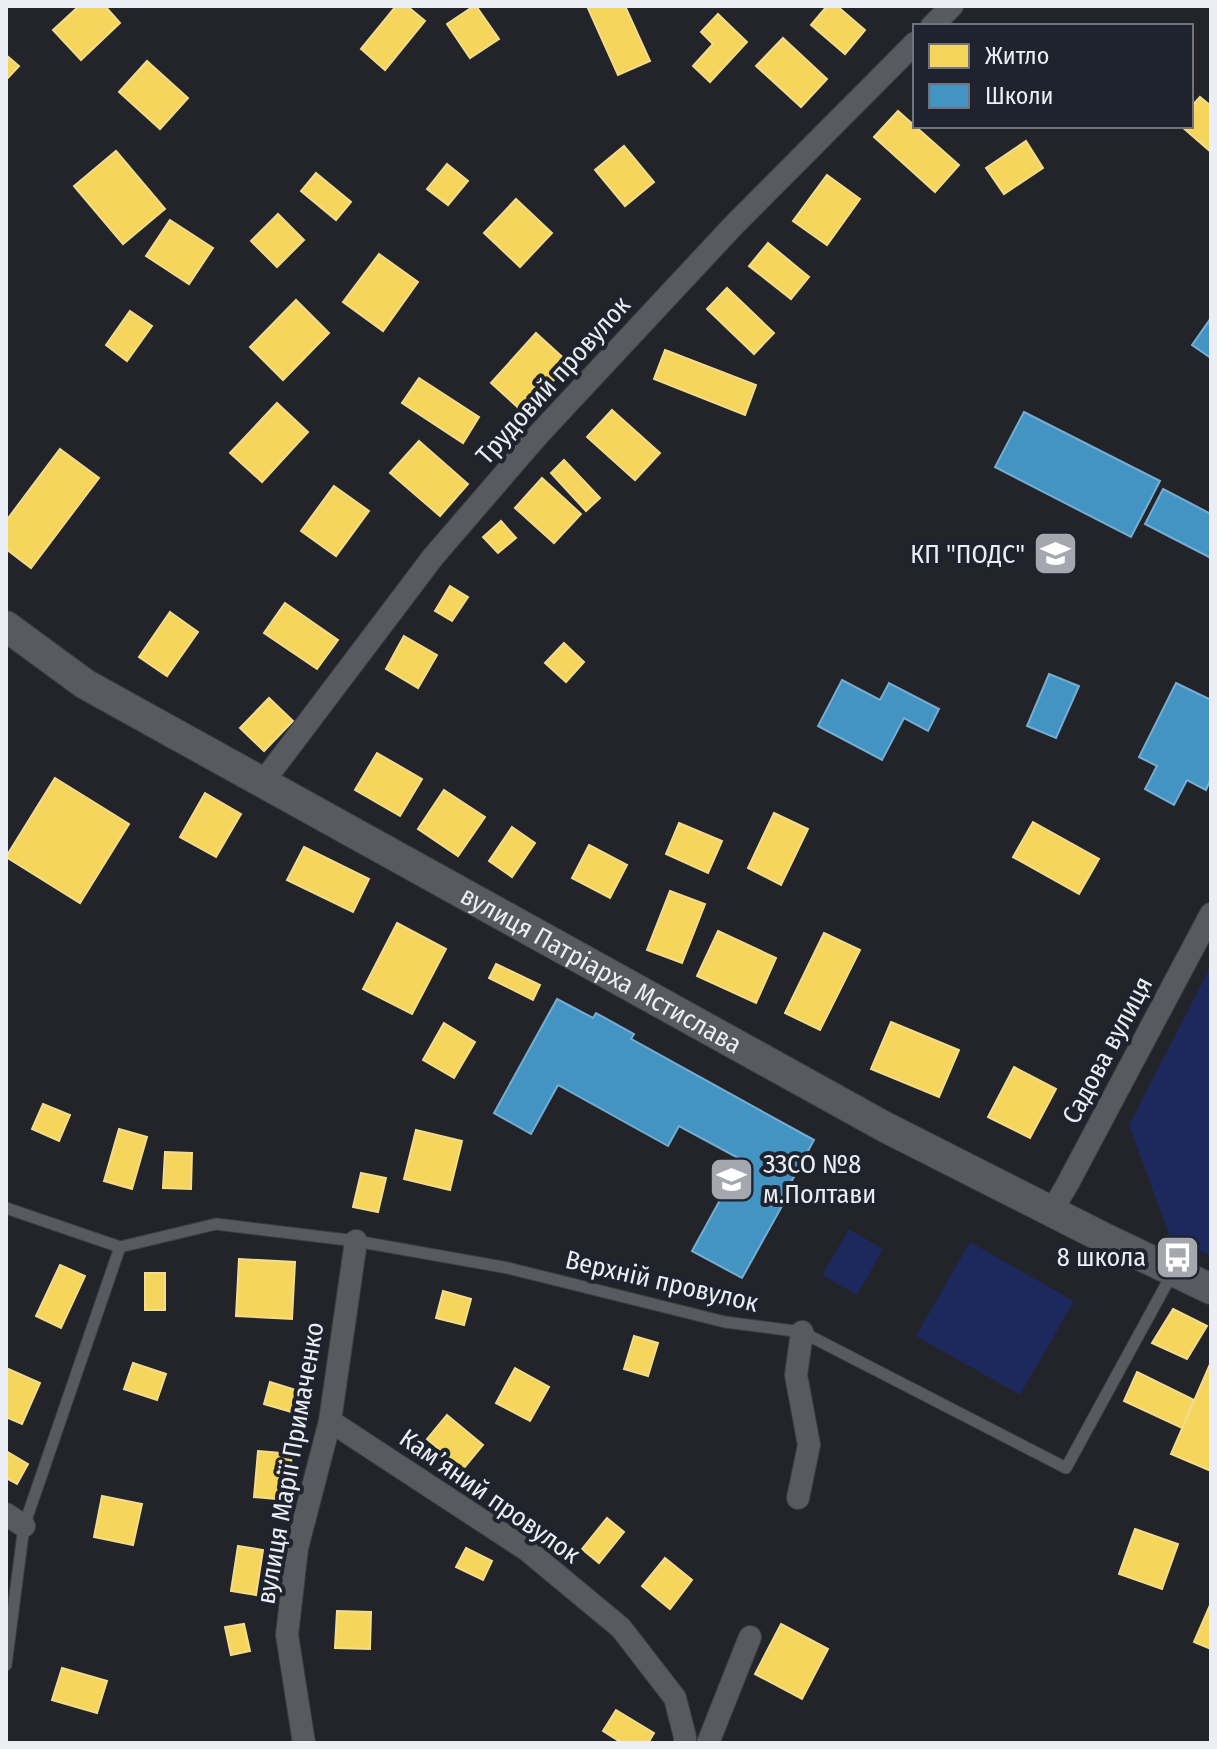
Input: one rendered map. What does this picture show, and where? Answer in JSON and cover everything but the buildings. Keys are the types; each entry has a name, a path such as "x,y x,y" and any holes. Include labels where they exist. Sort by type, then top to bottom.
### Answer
{"main road":[{"name":"вулиця Патріарха Мстислава","path":"6,626 85,684 885,1127 1211,1289"}],"street":[{"path":"934,24 952,6"},
{"name":"Трудовий провулок","path":"263,782 433,557 539,434 733,226 913,45"},
{"name":"Садова вулиця","path":"1051,1212 1211,914"},
{"name":"вулиця Марії Примаченко","path":"304,1743 287,1635 297,1548 330,1421 356,1241"},
{"path":"798,1498 809,1445 796,1375 802,1332"},
{"name":"Камʼяний провулок","path":"330,1421 527,1550 621,1628 675,1698 685,1743"},
{"path":"708,1743 750,1637"}],"lane":[{"path":"6,1208 120,1247 15,1520 6,1665"},
{"name":"Верхній провулок","path":"120,1247 216,1224 356,1241 508,1268 725,1322 802,1332 1066,1468 1173,1272"}],"shaded area":[{"path":"1211,966 1211,1256 1170,1237 1129,1125"},
{"path":"849,1229 883,1249 857,1295 822,1275"},
{"path":"970,1242 1074,1301 1020,1395 916,1336"}],"place":[{"name":"КП \"ПОДС\"","path":"1056,554"},
{"name":"ЗЗСО №8 м.Полтави","path":"732,1179"},
{"name":"8 школа","path":"1177,1257"}]}
